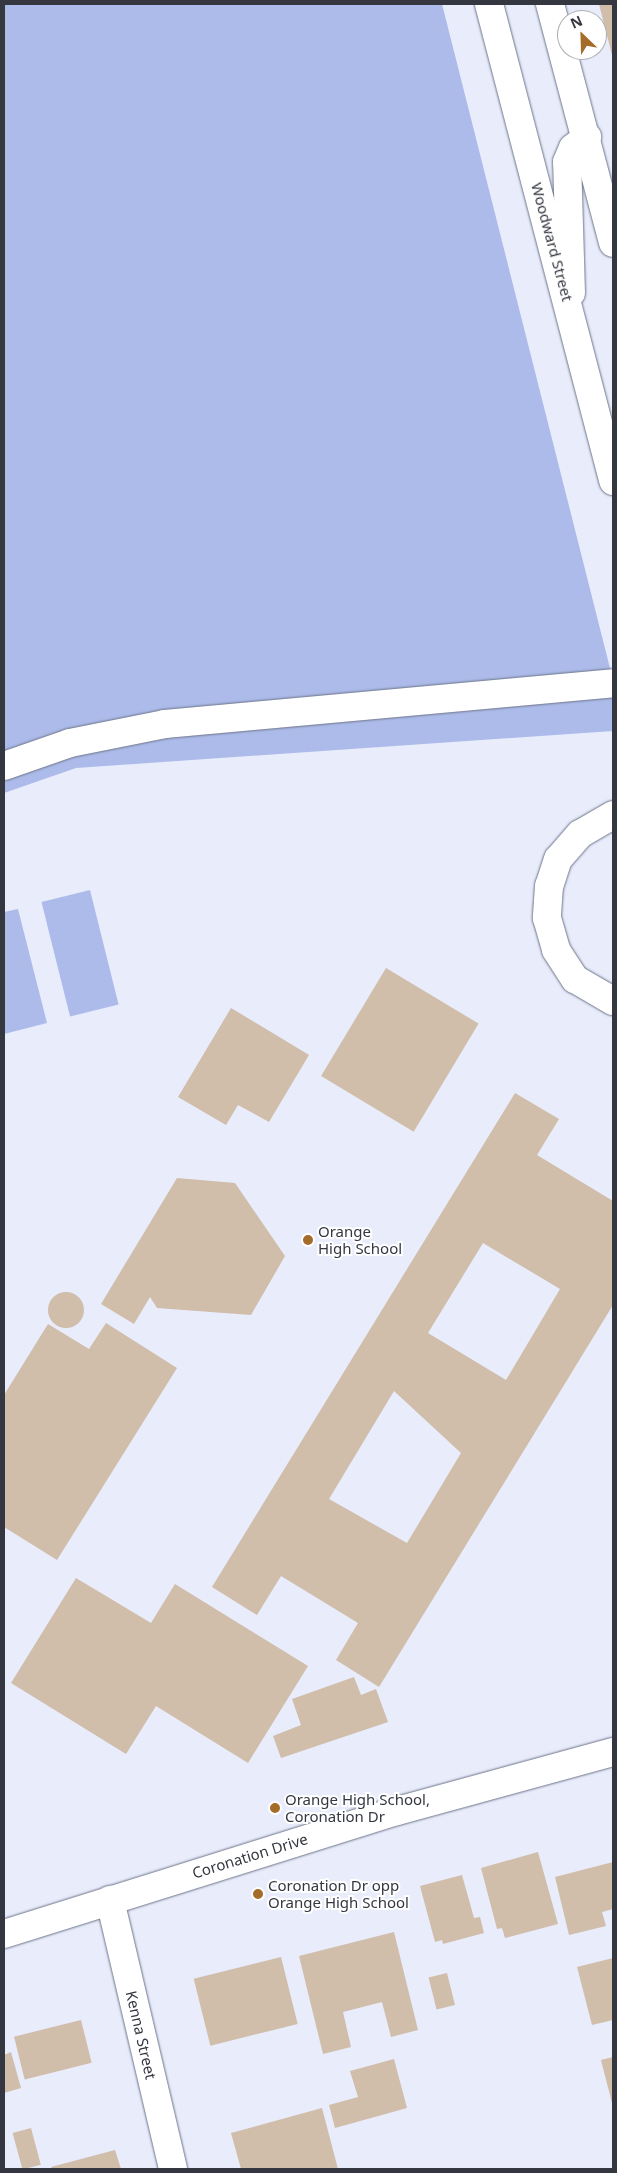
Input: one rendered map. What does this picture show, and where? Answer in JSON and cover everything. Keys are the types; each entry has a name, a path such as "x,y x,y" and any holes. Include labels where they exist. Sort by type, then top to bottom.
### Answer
{"main road":[{"name":"Woodward Street","path":"490,4 572,315 613,481"},
{"path":"550,4 587,137 613,243"},
{"path":"572,315 567,162 573,148 587,137"},
{"path":"4,766 70,743 165,724 613,683"},
{"path":"613,815 580,834 558,859 549,886 547,918 556,950 575,980 613,1001"},
{"name":"Coronation Drive","path":"4,1934 397,1811 613,1752"},
{"name":"Kenna Street","path":"110,1900 173,2169"}],"shaded area":[{"path":"4,4 442,4 613,680 613,731 76,768 4,793"},
{"path":"90,890 119,1004 70,1017 41,902"},
{"path":"18,909 47,1023 4,1034 4,912"}],"building":[{"path":"599,4 613,4 613,59 607,35 607,10 601,10"},
{"path":"386,968 479,1024 414,1132 321,1076"},
{"path":"231,1008 309,1055 269,1122 238,1105 226,1125 178,1097"},
{"path":"515,1093 559,1119 537,1155 613,1201 613,1305 379,1687 336,1660 358,1623 281,1576 257,1615 212,1587","holes":["483,1243 560,1289 506,1380 428,1333","394,1391 461,1453 407,1543 329,1499"]},
{"path":"177,1178 235,1183 285,1256 251,1315 157,1308 150,1297 134,1324 101,1304"},
{"path":"66,1292 73,1293 79,1297 83,1303 83,1317 79,1323 73,1327 66,1328 59,1327 53,1323 49,1317 48,1310 49,1303 53,1297 59,1293"},
{"path":"106,1323 177,1368 57,1560 4,1527 4,1395 48,1324 89,1349"},
{"path":"76,1578 151,1623 175,1584 308,1666 248,1763 156,1706 126,1754 11,1683"},
{"path":"354,1677 361,1695 376,1689 388,1722 281,1758 273,1736 301,1725 292,1699"},
{"path":"538,1852 558,1924 505,1938 502,1928 497,1929 481,1868"},
{"path":"613,1862 613,1909 602,1912 606,1926 569,1935 555,1877"},
{"path":"462,1875 474,1918 480,1917 484,1933 443,1944 442,1940 435,1942 420,1886"},
{"path":"394,1932 418,2030 391,2037 382,2002 343,2012 351,2047 323,2054 299,1956"},
{"path":"281,1957 298,2024 210,2046 194,1979"},
{"path":"613,1958 613,2020 592,2025 577,1967"},
{"path":"447,1973 455,2005 437,2010 429,1978"},
{"path":"81,2020 92,2063 25,2079 14,2037"},
{"path":"11,2052 21,2088 4,2093 4,2055"},
{"path":"613,2057 613,2107 601,2060"},
{"path":"394,2059 407,2108 335,2128 329,2105 358,2097 350,2071"},
{"path":"322,2108 338,2169 241,2169 231,2133"},
{"path":"31,2128 41,2165 22,2169 13,2133"},
{"path":"115,2150 121,2169 52,2169 51,2167"}],"place":[{"name":"Orange High School","path":"308,1240"},
{"name":"Orange High School, Coronation Dr","path":"275,1808"},
{"name":"Coronation Dr opp Orange High School","path":"258,1894"}]}
